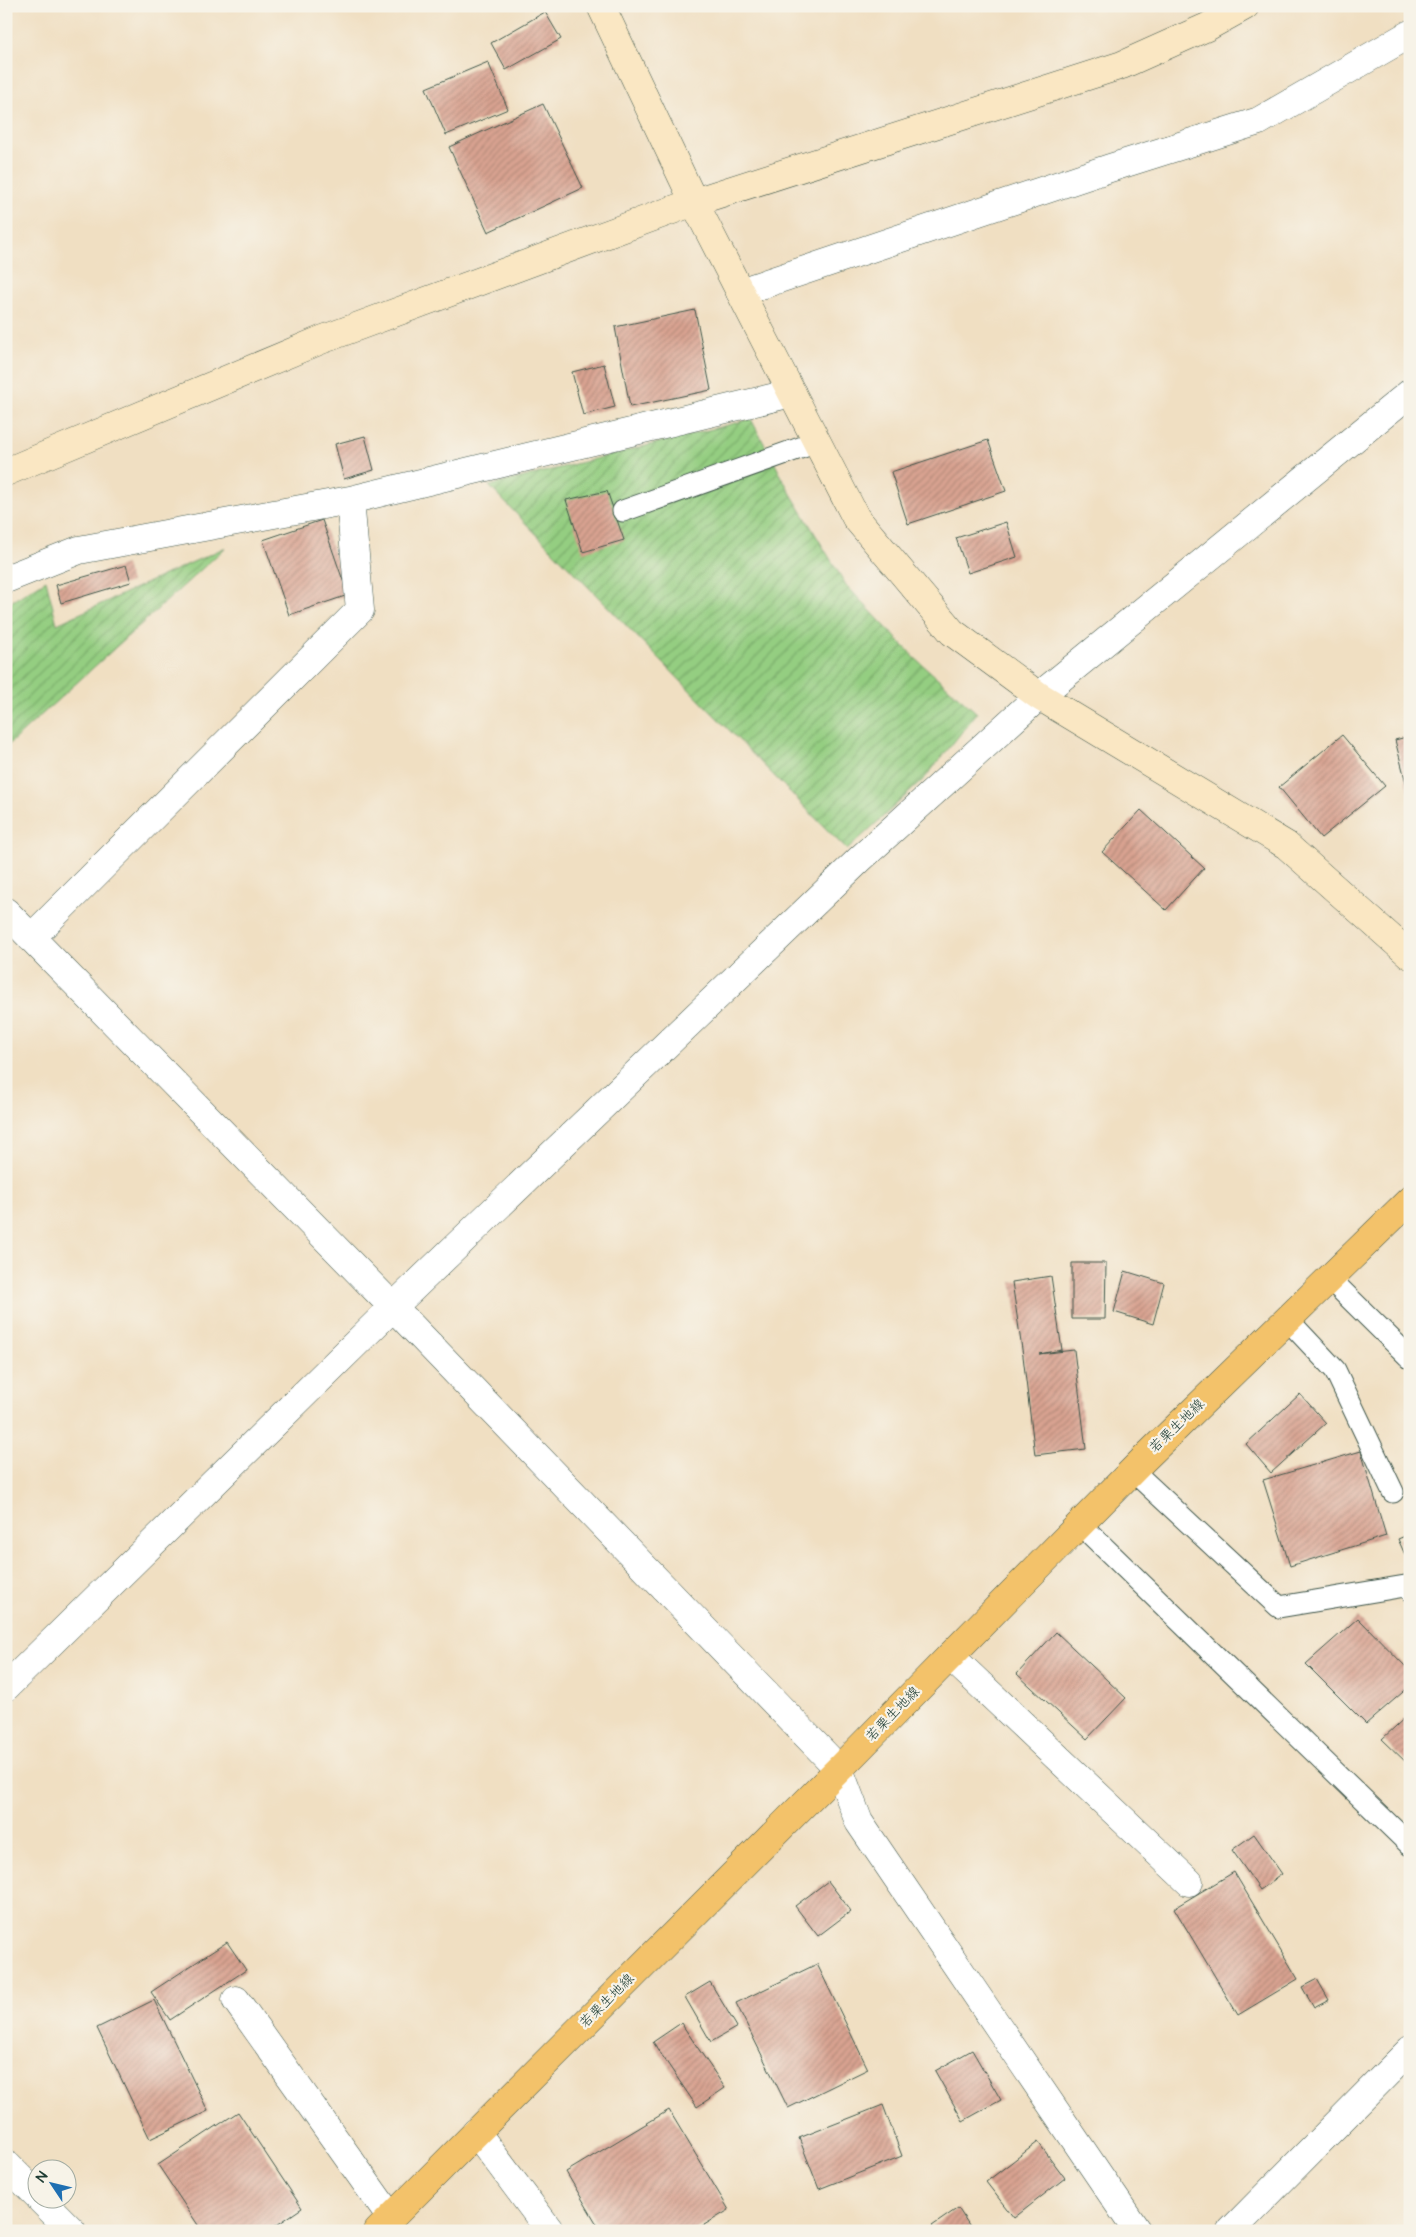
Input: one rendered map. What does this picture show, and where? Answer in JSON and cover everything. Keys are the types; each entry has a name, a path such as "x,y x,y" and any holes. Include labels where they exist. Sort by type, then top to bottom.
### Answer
{"main road":[{"name":"若栗生地線","path":"384,2224 839,1769 1133,1471 1410,1200"}],"street":[{"path":"601,6 694,202 856,518 952,632 1039,696 1286,845 1410,955"},
{"path":"6,472 321,340 694,202 1122,65 1207,27 1245,6"},
{"path":"740,292 1110,168 1259,121 1410,34"},
{"path":"6,579 79,550 350,500 792,393"},
{"path":"6,1687 393,1307 859,860 1039,696 1410,394"},
{"path":"31,938 360,610 350,500"},
{"path":"6,912 393,1307 839,1769 859,1822 1137,2231"},
{"path":"950,1656 1189,1882"},
{"path":"236,2000 384,2224"},
{"path":"1231,2231 1410,2050"},
{"path":"476,2132 550,2231"},
{"path":"6,2164 28,2186"},
{"path":"51,2210 72,2231"}],"lane":[{"path":"623,511 817,442"},
{"path":"1329,1278 1410,1358"},
{"path":"1287,1320 1335,1370 1394,1492"},
{"path":"1133,1471 1278,1607 1405,1586 1410,1590"},
{"path":"1080,1524 1410,1845"}],"green space":[{"path":"751,419 791,494 846,585 915,658 977,713 925,778 847,850 489,486"},
{"path":"226,547 6,747 6,605 46,580 57,624"}],"building":[{"path":"545,12 561,39 506,70 491,43"},
{"path":"488,62 508,109 446,135 426,88"},
{"path":"543,104 583,188 488,232 449,147"},
{"path":"695,310 711,390 630,407 615,327"},
{"path":"604,364 615,407 583,415 572,372"},
{"path":"365,436 374,470 344,479 335,444"},
{"path":"988,440 1006,491 908,524 891,472"},
{"path":"607,491 624,540 583,552 566,500"},
{"path":"322,520 348,595 289,615 263,540"},
{"path":"1006,522 1017,557 968,573 956,538"},
{"path":"126,565 131,582 61,603 56,585"},
{"path":"1342,735 1385,786 1321,838 1279,787"},
{"path":"1410,736 1410,794 1409,794 1395,740"},
{"path":"1141,810 1204,868 1166,910 1102,852"},
{"path":"1072,1263 1106,1263 1105,1319 1072,1319"},
{"path":"1125,1271 1164,1283 1153,1324 1114,1312"},
{"path":"1051,1276 1062,1350 1039,1354 1074,1350 1086,1449 1035,1455 1012,1282"},
{"path":"1300,1394 1326,1423 1271,1473 1246,1444"},
{"path":"1361,1451 1386,1536 1290,1566 1263,1480"},
{"path":"1410,1534 1410,1566 1398,1539"},
{"path":"1358,1618 1410,1671 1410,1686 1366,1724 1306,1664"},
{"path":"1056,1632 1126,1698 1087,1739 1017,1674"},
{"path":"1410,1713 1410,1766 1382,1739"},
{"path":"1254,1834 1282,1874 1260,1890 1232,1850"},
{"path":"1234,1872 1298,1979 1238,2015 1174,1908"},
{"path":"828,1881 851,1911 818,1936 795,1906"},
{"path":"227,1942 246,1970 170,2020 151,1992"},
{"path":"817,1964 868,2069 788,2108 736,2003"},
{"path":"1317,1979 1329,2000 1314,2008 1302,1987"},
{"path":"710,1982 737,2027 711,2042 685,1997"},
{"path":"154,2000 208,2111 150,2139 97,2028"},
{"path":"681,2023 725,2088 697,2107 653,2042"},
{"path":"972,2050 1001,2100 963,2121 935,2071"},
{"path":"883,2105 902,2156 819,2189 799,2138"},
{"path":"669,2110 729,2210 694,2231 601,2231 566,2172"},
{"path":"238,2112 302,2208 268,2231 202,2231 158,2165"},
{"path":"1038,2142 1065,2178 1014,2218 986,2182"},
{"path":"958,2208 973,2231 935,2231 932,2226"}]}
